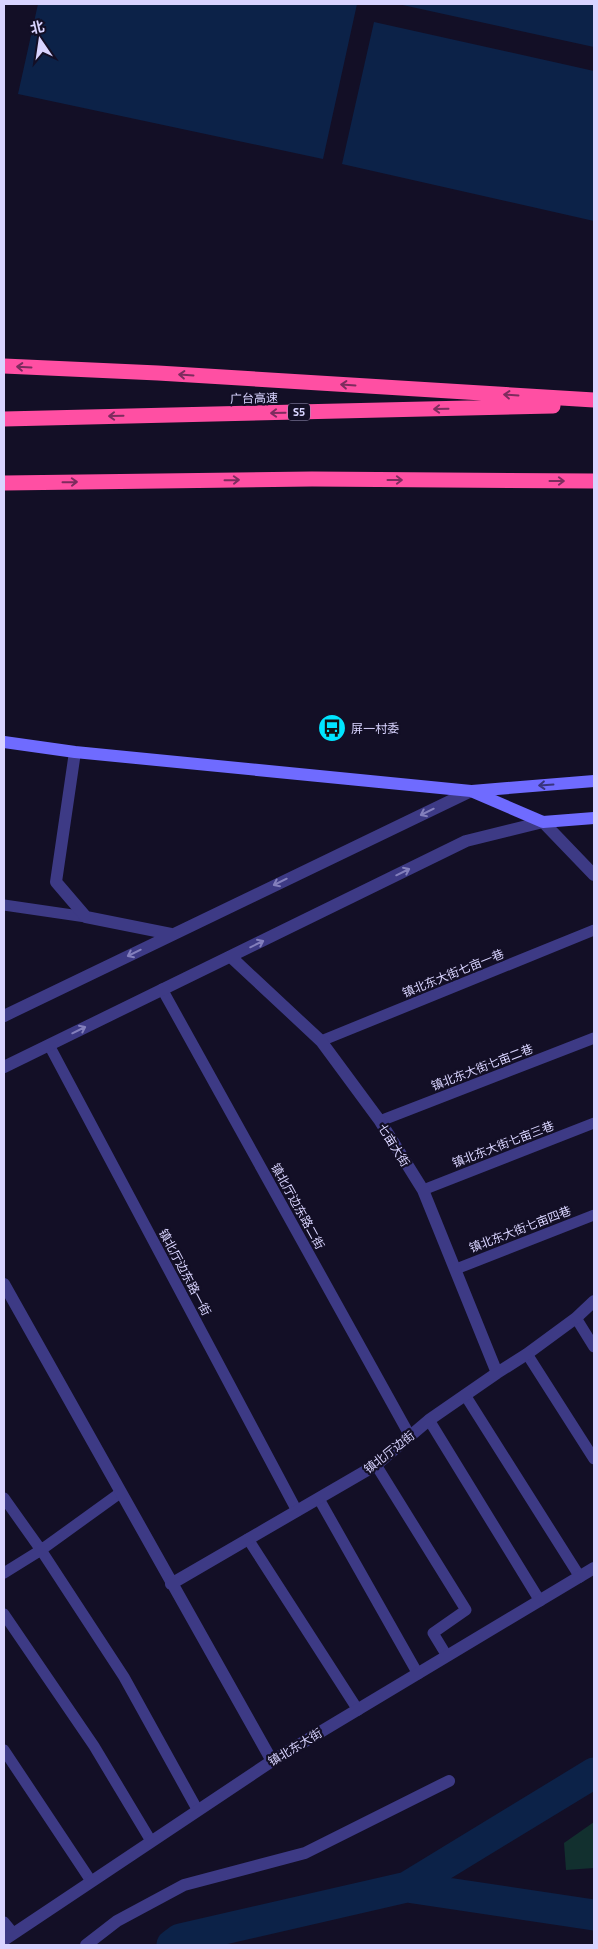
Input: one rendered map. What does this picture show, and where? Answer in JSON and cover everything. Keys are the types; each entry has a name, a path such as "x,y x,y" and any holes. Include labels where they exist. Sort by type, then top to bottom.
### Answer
{"highway":[{"path":"4,366 178,374 594,400"},
{"name":"广台高速","path":"4,419 594,406"},
{"path":"4,484 312,479 594,481"}],"street":[{"path":"4,742 75,752 471,791 594,781"},
{"path":"75,752 56,882 86,916 171,934"},
{"path":"4,1016 471,791 543,822 594,875"},
{"path":"4,1067 466,841 543,822 594,818"},
{"name":"七亩大街","path":"230,957 321,1042 380,1122 422,1190 456,1269 497,1373"},
{"path":"4,1284 272,1761"},
{"name":"镇北厅边街","path":"171,1584 376,1465 430,1420 527,1354 576,1318 594,1301"},
{"name":"镇北东大街","path":"8,1937 197,1809 272,1761 594,1568"},
{"path":"86,1945 117,1921 184,1885 305,1852 449,1780"}],"lane":[{"path":"4,906 86,916"},
{"name":"镇北东大街七亩一巷","path":"321,1042 594,930"},
{"name":"镇北厅边东路二街","path":"162,990 410,1436"},
{"name":"镇北东大街七亩二巷","path":"380,1122 594,1038"},
{"name":"镇北厅边东路一街","path":"49,1045 297,1511"},
{"name":"镇北东大街七亩三巷","path":"422,1190 594,1123"},
{"name":"镇北东大街七亩四巷","path":"456,1269 594,1216"},
{"path":"576,1318 594,1347"},
{"path":"527,1354 594,1459"},
{"path":"465,1395 580,1577"},
{"path":"430,1420 540,1601"},
{"path":"376,1465 466,1610 433,1633 448,1656"},
{"path":"4,1572 41,1550 120,1493"},
{"path":"4,1498 41,1550 124,1677 197,1809"},
{"path":"318,1499 418,1674"},
{"path":"248,1539 358,1710"},
{"path":"4,1614 94,1746 151,1841"},
{"path":"4,1750 90,1881"},
{"path":"4,1922 8,1937"}],"green space":[{"path":"594,1822 594,1868 566,1870 564,1843"}],"water":[{"path":"38,4 357,4 323,159 18,94"},
{"path":"398,4 594,4 594,47"},
{"path":"374,22 594,71 594,221 342,164"}],"waterway":[{"path":"407,1887 594,1773"},
{"path":"172,1945 180,1939 407,1887 594,1915"}],"place":[{"name":"屏一村委","path":"332,728"}]}
